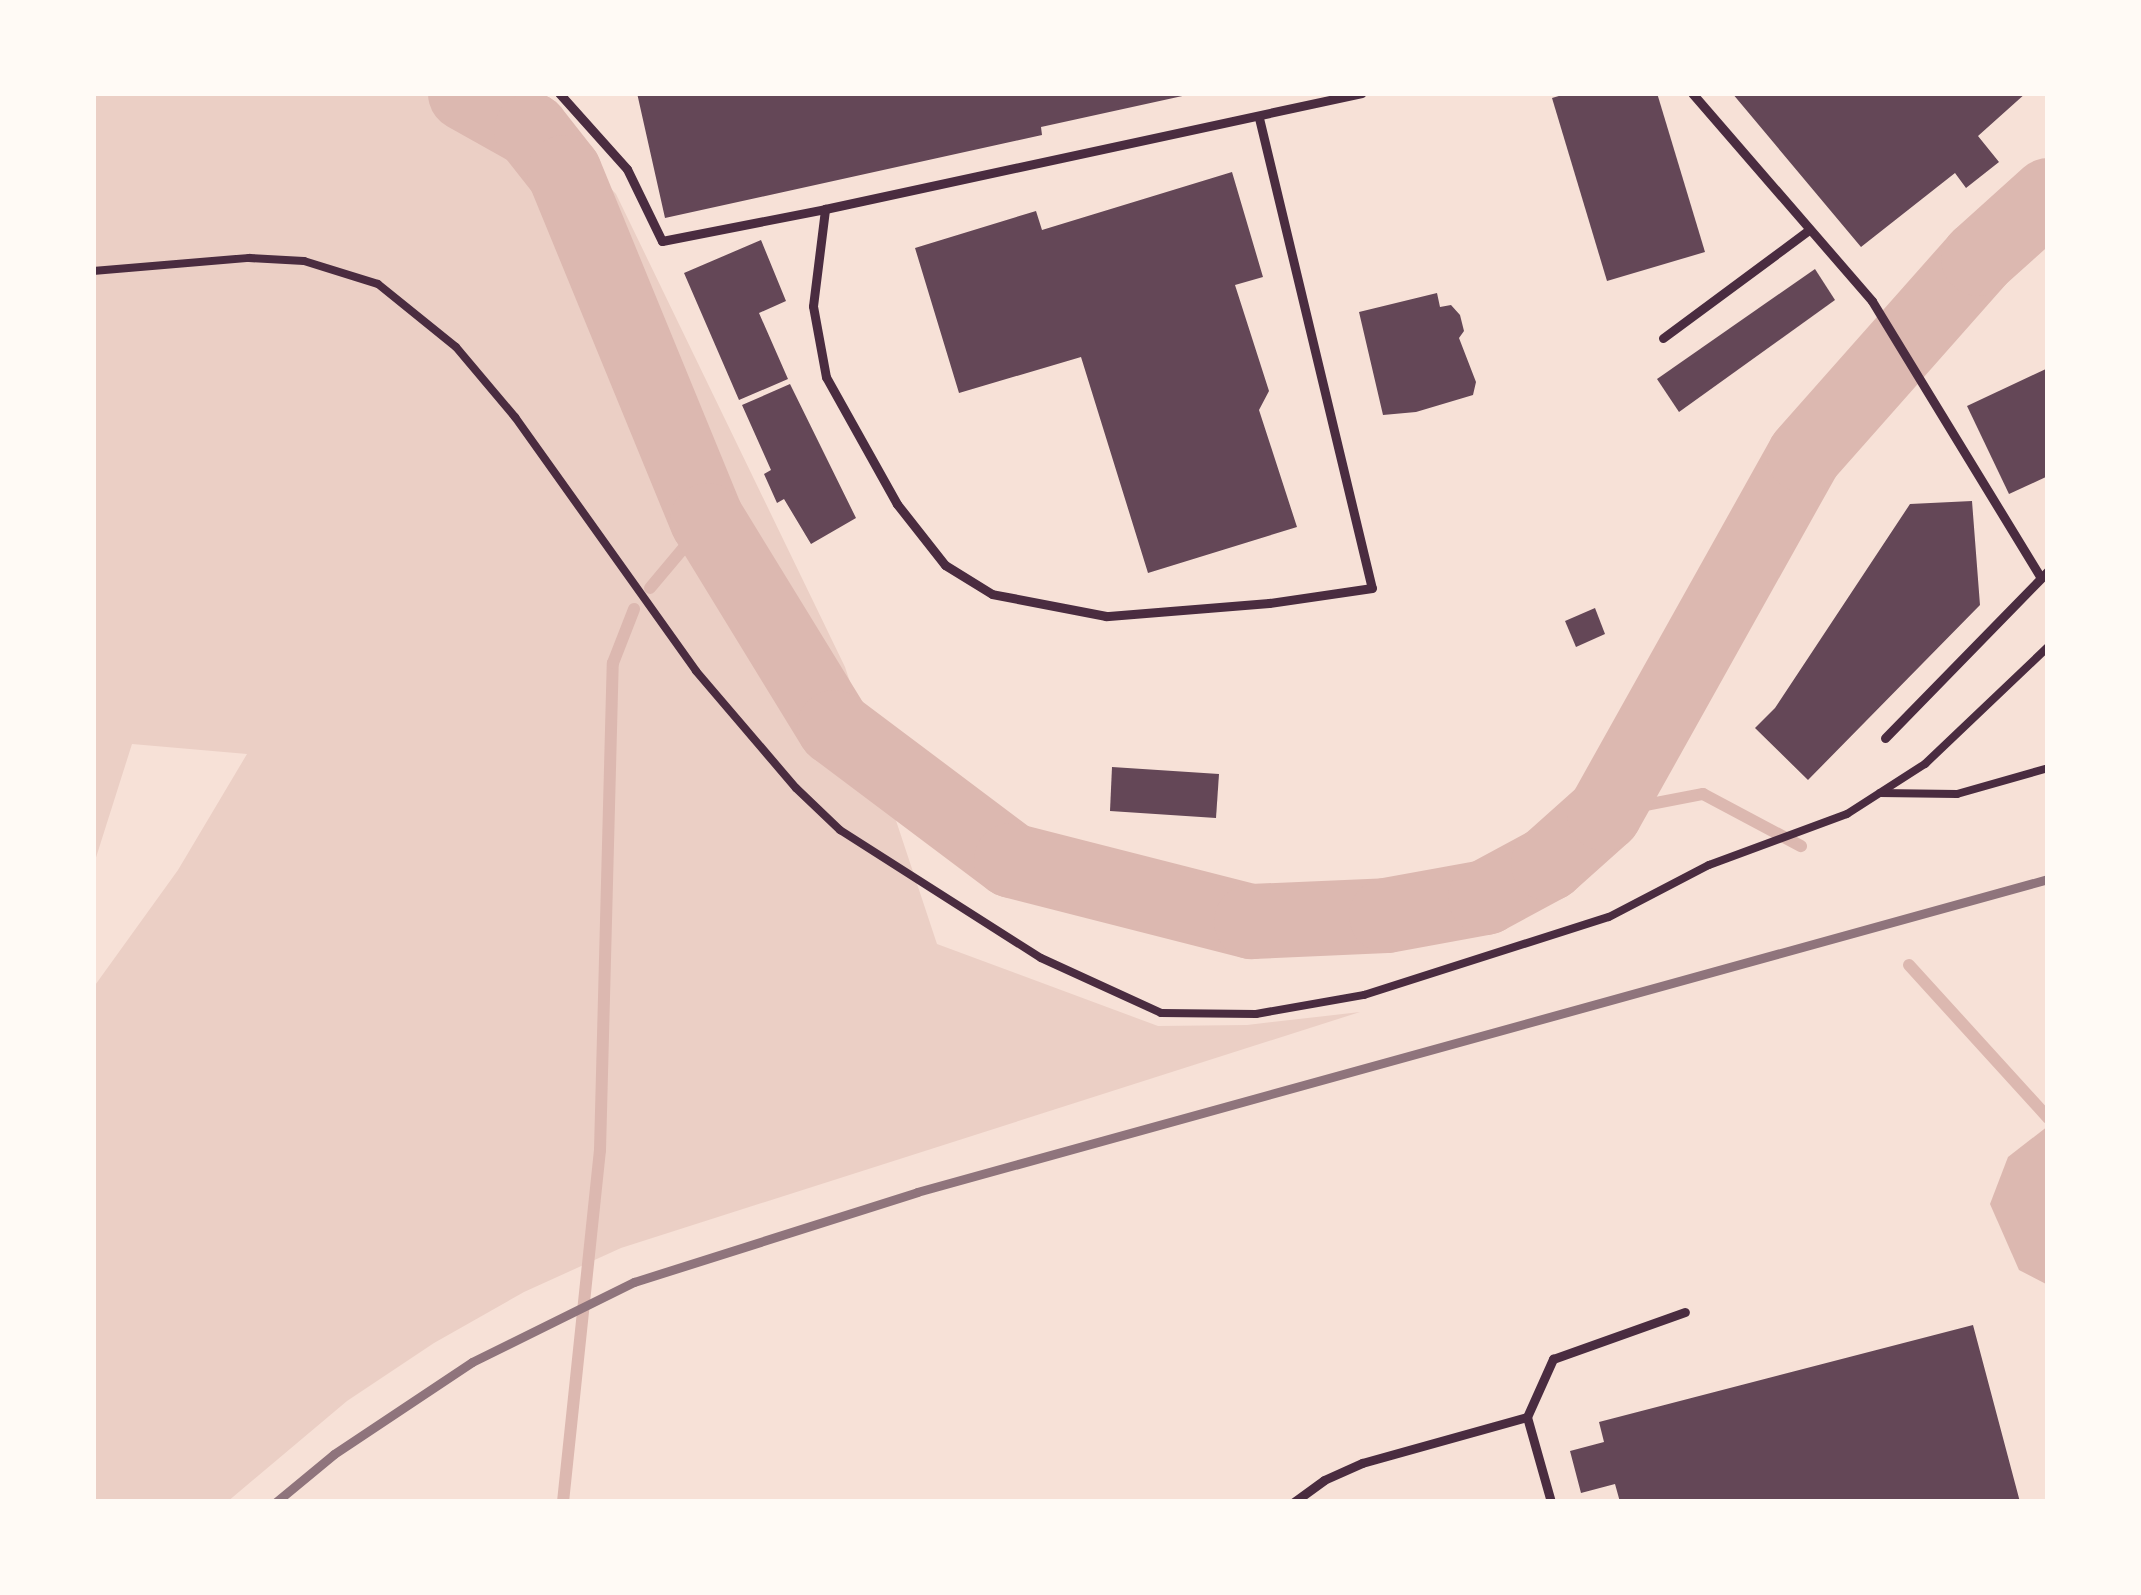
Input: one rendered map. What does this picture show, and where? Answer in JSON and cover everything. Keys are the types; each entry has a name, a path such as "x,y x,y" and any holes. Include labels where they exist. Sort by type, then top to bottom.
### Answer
{"lane":[{"path":"559,93 627,170 662,241 1362,93"},
{"path":"1692,93 1872,301 2044,574 1885,738"},
{"path":"825,209 813,306 826,376 897,504 945,565 992,593 1106,616 1269,603 1372,588 1259,118"},
{"path":"1663,338 1808,230"},
{"path":"1551,1502 1527,1417 1553,1359 1685,1312"},
{"path":"1294,1502 1324,1480 1362,1463 1527,1417"}],"path":[{"path":"93,271 249,258 304,261 378,284 456,347 500,400 696,671 811,802 885,862 1041,958 1161,1012 1256,1014 1364,995 1609,917 1709,865 1825,823 1880,793 1925,764 2048,647"},
{"path":"1880,793 1957,794 2048,768"}],"shaded area":[{"path":"93,93 523,93 616,194 845,667 937,944 1158,1026 1247,1025 1360,1012 621,1248 524,1292 434,1343 347,1401 227,1502 93,1502 93,988 178,870 247,754 132,744 93,867"},
{"path":"2048,1126 2048,1285 2019,1270 1990,1204 2008,1157"}],"building":[{"path":"637,93 1187,95 1041,127 1042,135 665,218"},
{"path":"1569,93 1657,93 1705,252 1607,281 1552,98"},
{"path":"1732,93 2026,93 1978,136 1999,162 1966,188 1955,173 1861,247"},
{"path":"1232,172 1263,277 1235,285 1269,391 1259,410 1297,527 1148,573 1081,357 959,393 915,248 1036,211 1042,230"},
{"path":"761,240 786,301 759,313 788,379 739,400 684,273"},
{"path":"1815,269 1835,300 1679,412 1657,379"},
{"path":"1437,293 1440,307 1451,305 1460,315 1464,331 1459,338 1476,382 1473,395 1416,412 1383,415 1359,312"},
{"path":"2048,368 2048,476 2009,494 1967,406"},
{"path":"790,384 856,518 811,544 784,499 777,503 764,474 771,470 742,405"},
{"path":"1972,501 1980,605 1808,780 1755,728 1775,708 1910,504"},
{"path":"1595,608 1605,634 1576,647 1565,621"},
{"path":"1112,767 1219,774 1216,818 1110,811"},
{"path":"1973,1325 2020,1502 1620,1502 1615,1484 1581,1493 1570,1451 1604,1442 1599,1422"}],"waterway":[{"path":"465,93 531,130 564,172 707,520 834,727 1011,860 1251,921 1386,915 1485,897 1548,863 1604,813 1804,455 1978,258 2048,195"},
{"path":"650,588 707,520"},
{"path":"563,1502 600,1150 613,663 634,609"},
{"path":"1604,813 1703,794 1801,846"},
{"path":"1909,965 2048,1118"}],"railway":[{"path":"276,1502 334,1454 472,1362 634,1282 917,1192 2048,879"}]}
